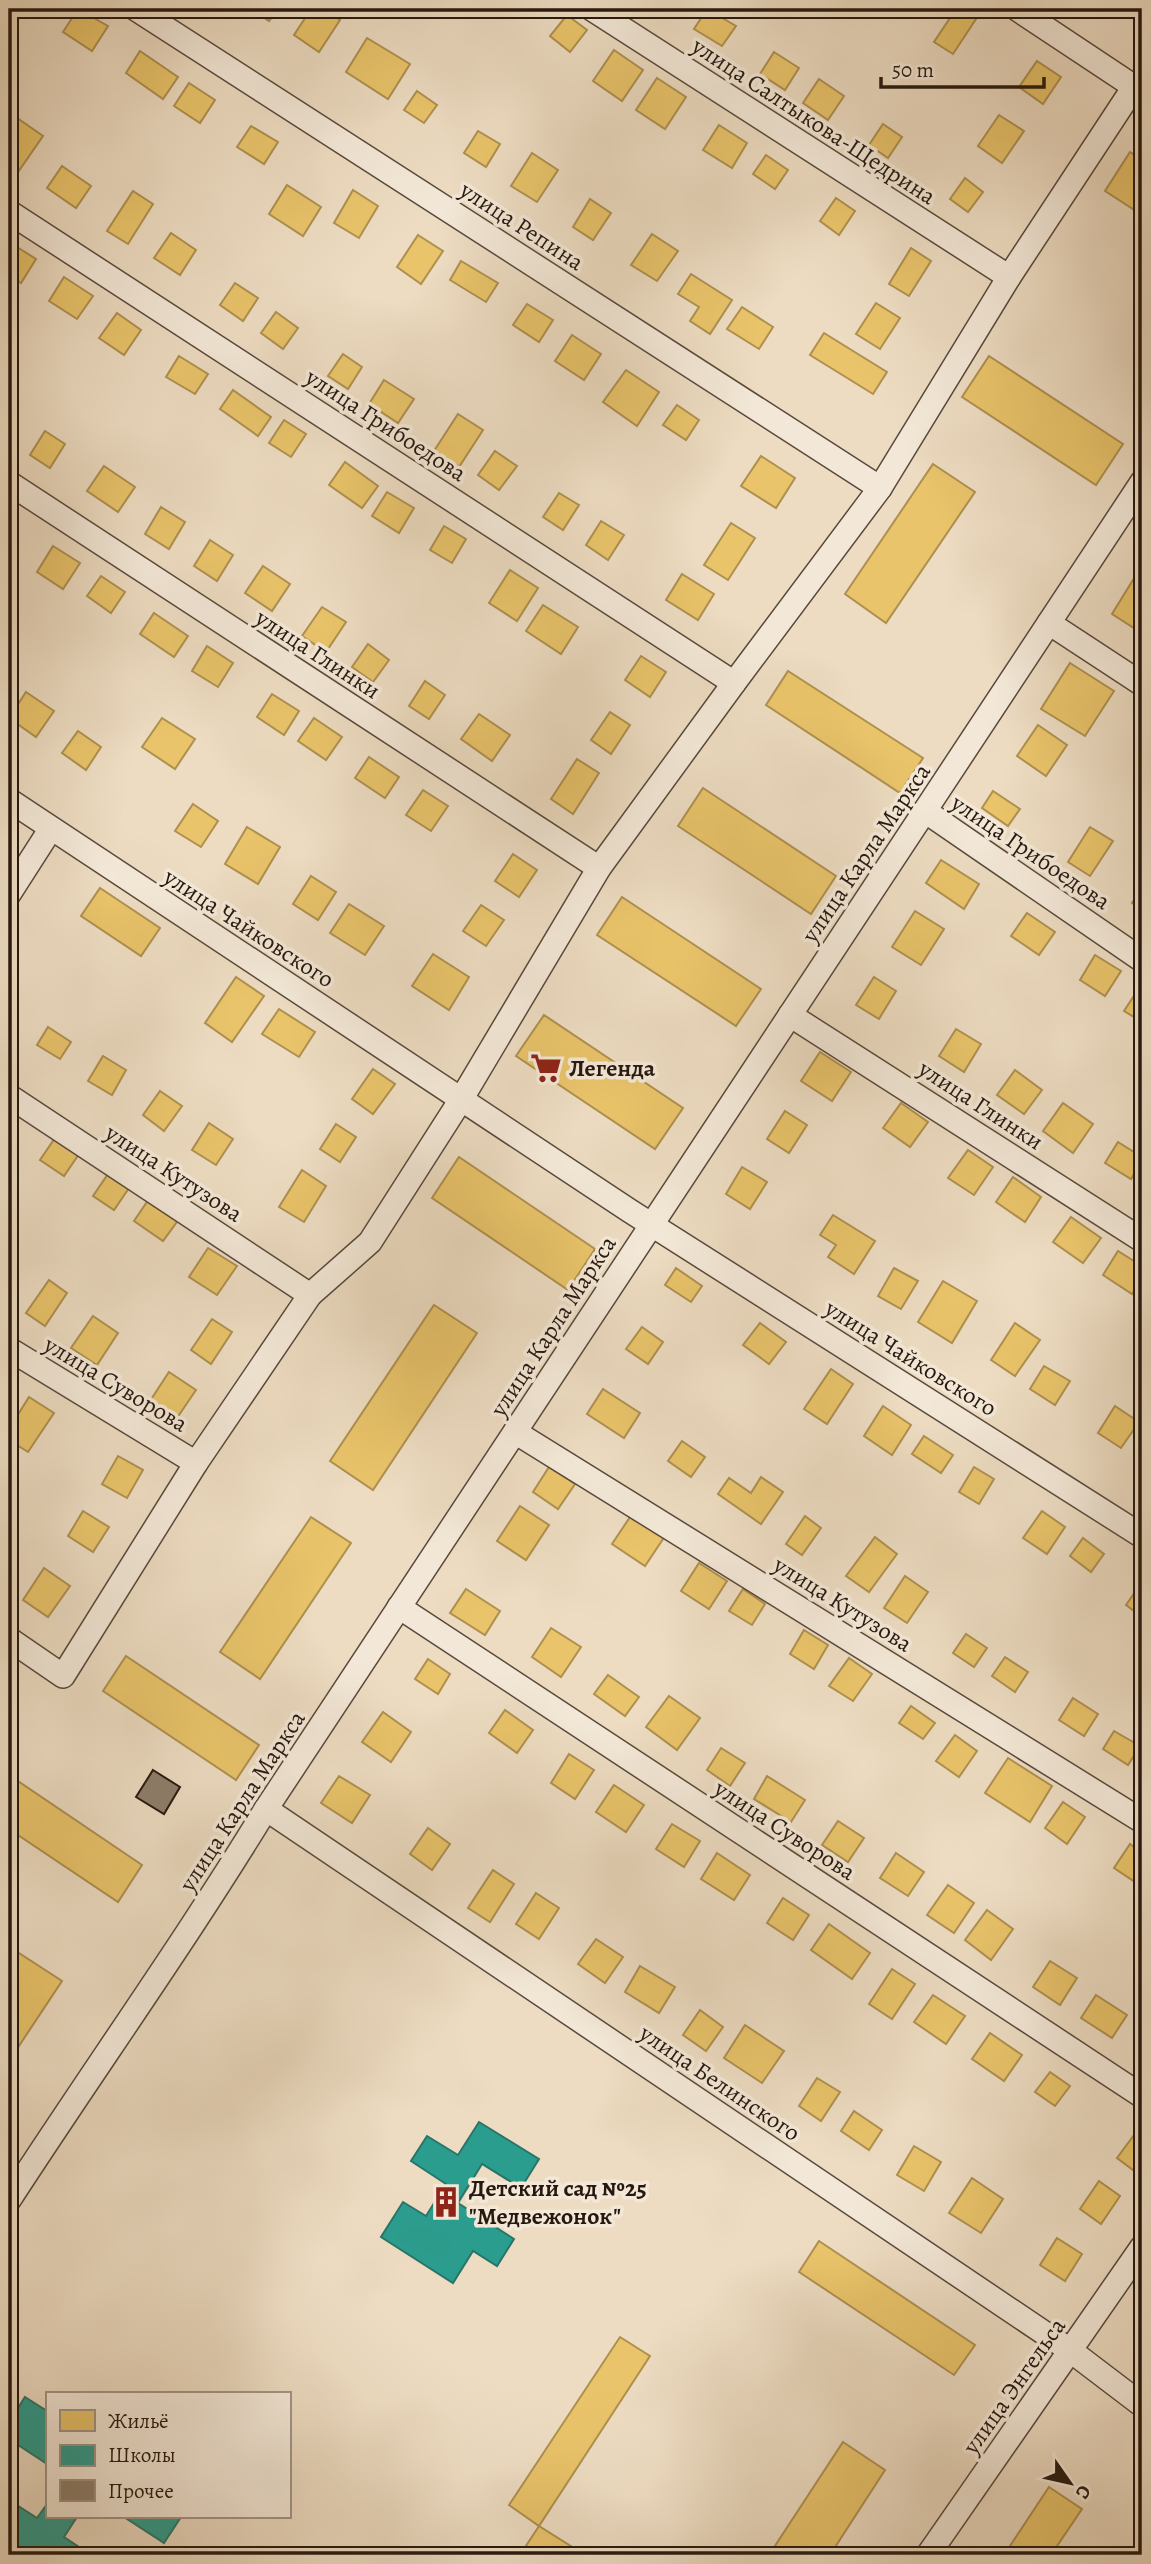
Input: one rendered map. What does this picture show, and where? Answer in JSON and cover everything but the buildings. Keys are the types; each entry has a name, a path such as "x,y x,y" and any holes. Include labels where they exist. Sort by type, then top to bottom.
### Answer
{"street":[{"name":"улица Репина","path":"136,9 880,488"},
{"name":"улица Салтыкова-Щедрина","path":"592,9 1009,277"},
{"path":"9,1639 63,1676 196,1463 310,1295 370,1242 461,1098 599,868 880,488 1009,277 1138,89 1017,9"},
{"name":"улица Грибоедова","path":"9,212 734,683"},
{"name":"улица Карла Маркса","path":"9,2200 217,1889 399,1607 1142,482"},
{"name":"улица Глинки","path":"9,483 599,868"},
{"path":"1049,623 1142,684"},
{"name":"улица Чайковского","path":"9,800 50,830 652,1225 1142,1536"},
{"name":"улица Грибоедова","path":"925,811 1142,960"},
{"path":"9,894 50,830"},
{"name":"улица Глинки","path":"790,1015 1142,1240"},
{"name":"улица Кутузова","path":"9,1096 310,1295"},
{"name":"улица Суворова","path":"9,1349 196,1463"},
{"name":"улица Кутузова","path":"515,1432 1142,1821"},
{"name":"улица Суворова","path":"399,1607 1142,2096"},
{"name":"улица Белинского","path":"266,1810 1070,2351 1142,2405"},
{"name":"улица Энгельса","path":"928,2555 1142,2247"}],"place":[{"name":"Легенда","path":"546,1068"},
{"name":"Детский сад №25 \"Медвежонок\"","path":"446,2202"}]}
